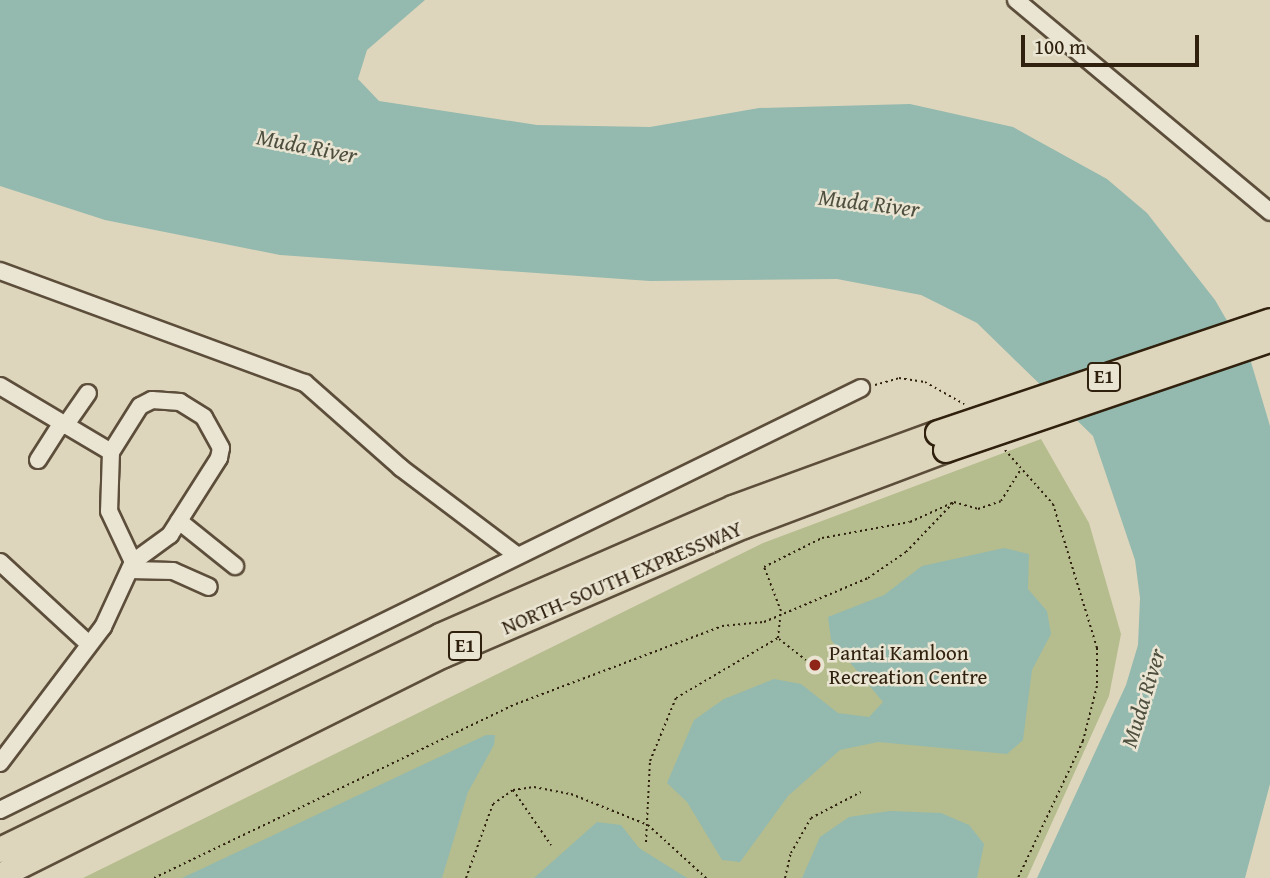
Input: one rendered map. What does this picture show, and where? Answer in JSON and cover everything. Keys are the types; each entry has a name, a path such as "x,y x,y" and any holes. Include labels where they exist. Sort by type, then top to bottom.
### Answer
{"highway":[{"name":"NORTH–SOUTH EXPRESSWAY","path":"0,876 444,655 942,442 1270,321"},
{"name":"NORTH–SOUTH EXPRESSWAY","path":"0,850 452,630 733,508 1270,340"}],"street":[{"path":"1016,0 1270,212"},
{"path":"0,271 305,383 401,468 515,554"},
{"path":"0,386 111,452"},
{"path":"0,810 515,554 861,388"},
{"path":"38,460 88,393"},
{"path":"0,763 111,614 132,566 180,521 221,453 204,418 180,402 152,400 131,413 111,452 109,511 132,566"},
{"path":"180,521 235,566"},
{"path":"0,562 89,644"},
{"path":"132,566 173,570 209,587"}],"path":[{"path":"861,388 899,378 925,382 967,407"},
{"path":"1003,447 1053,504 1066,531 1097,648 1097,686 1083,741 1018,878"},
{"path":"778,638 781,611 764,567 822,538 910,522 954,502 978,509 1002,501 1021,468"},
{"path":"154,878 516,704 710,629 764,622 781,611 868,578 905,552 954,502"},
{"path":"778,638 806,660"},
{"path":"646,842 650,761 676,698 778,638"},
{"path":"513,789 551,845"},
{"path":"466,878 493,804 513,789 571,794 648,825 706,878"},
{"path":"785,878 791,853 811,818 861,792"}],"green space":[{"name":"Pantai Kamloon Recreation Centre","path":"1041,439 1089,523 1121,634 1109,696 1027,878 83,878 763,543"}],"water":[{"name":"Muda River","path":"0,0 425,0 367,50 358,79 379,101 537,125 650,127 759,108 910,104 1013,127 1107,179 1147,213 1215,300 1251,362 1270,426 1270,784 1245,878 1037,878 1126,685 1138,645 1140,598 1135,560 1093,436 977,323 921,295 837,279 650,281 280,255 105,220 0,186"},
{"path":"1004,548 1029,554 1028,589 1047,611 1051,634 1032,670 1023,740 1007,754 878,742 840,750 788,796 740,862 722,860 687,802 667,783 694,720 724,699 774,679 801,684 838,713 869,717 883,702 831,640 828,617 884,595 922,566"},
{"path":"486,735 495,735 494,745 468,792 442,878 182,878"},
{"path":"890,811 941,813 969,825 984,844 977,878 802,878 820,837 849,817"},
{"path":"597,822 621,825 639,848 687,878 534,878"}],"place":[{"name":"Pantai Kamloon Recreation Centre","path":"815,665"}]}
